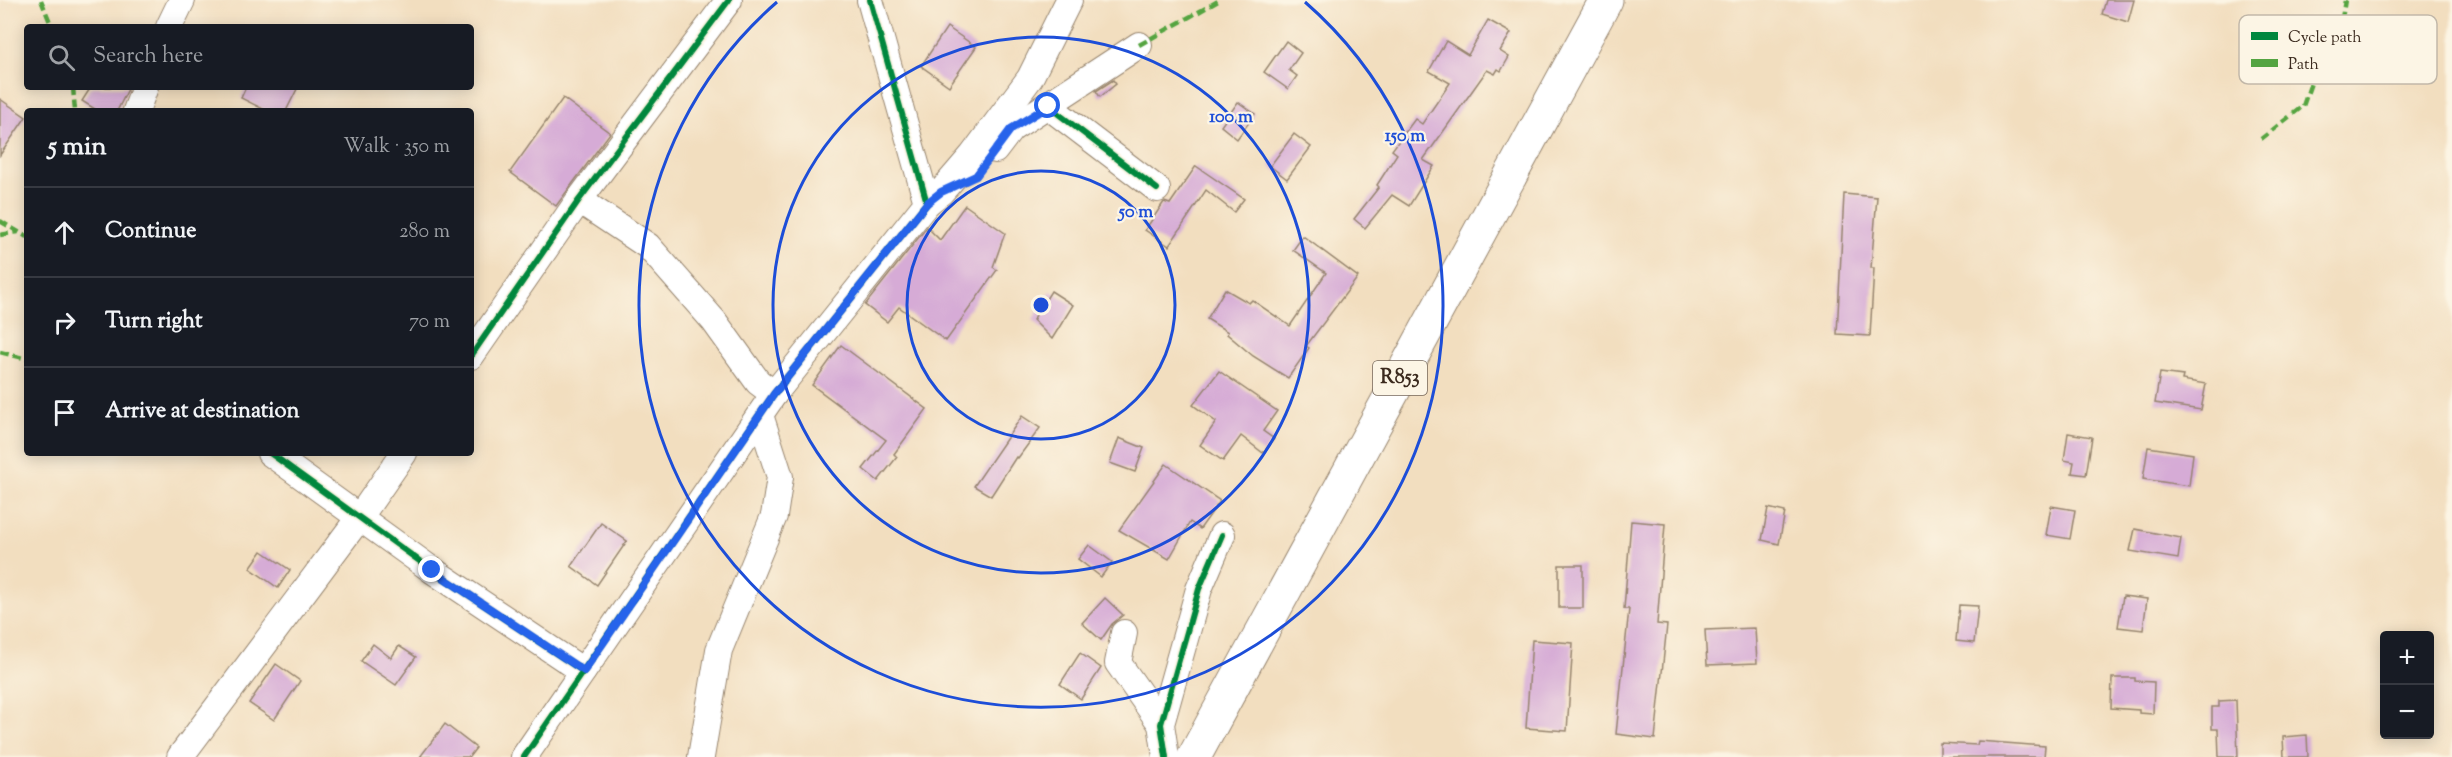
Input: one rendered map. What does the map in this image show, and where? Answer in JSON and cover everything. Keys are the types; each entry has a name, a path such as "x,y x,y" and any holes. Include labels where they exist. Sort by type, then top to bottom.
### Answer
{"main road":[{"name":"R853","path":"1194,757 1606,0"}],"street":[{"path":"170,24 182,0"},
{"path":"474,352 579,200 729,0"},
{"path":"870,0 934,198"},
{"path":"524,757 774,394 934,198 972,156 1030,78 1069,0"},
{"path":"934,198 976,176 1011,129 1139,45"},
{"path":"137,108 144,90"},
{"path":"1048,106 1156,189"},
{"path":"579,200 648,246 714,321 758,382 774,394"},
{"path":"701,757 719,650 774,516 780,477 759,415"},
{"path":"274,456 432,570 584,671"},
{"path":"180,757 359,518 402,456"},
{"path":"1166,757 1161,724 1199,589 1222,535"},
{"path":"1124,633 1118,663 1161,724"}],"building":[{"path":"2106,0 2134,0 2128,22 2102,14"},
{"path":"1488,20 1511,33 1500,51 1509,57 1501,71 1498,69 1495,74 1487,70 1423,160 1434,166 1409,206 1392,195 1365,228 1354,219 1379,187 1377,185 1397,154 1392,150 1415,119 1422,124 1450,83 1429,71 1446,41 1468,55"},
{"path":"947,27 976,47 949,86 921,66"},
{"path":"1286,41 1301,53 1289,70 1297,76 1288,89 1264,72"},
{"path":"1113,80 1116,84 1100,97 1096,91"},
{"path":"89,90 128,90 118,108 93,108 82,101"},
{"path":"245,90 296,90 288,108 261,108 241,98"},
{"path":"563,98 610,133 556,206 510,172"},
{"path":"0,99 24,116 24,120 0,155"},
{"path":"1238,102 1255,114 1237,139 1221,126"},
{"path":"1294,134 1311,147 1287,179 1270,166"},
{"path":"1196,166 1244,199 1234,212 1206,190 1169,246 1145,230 1164,202 1170,204"},
{"path":"1844,194 1877,197 1871,268 1874,268 1870,336 1837,334"},
{"path":"965,205 1005,233 993,267 997,270 946,341 899,307 887,322 865,305 927,227 940,240"},
{"path":"1303,236 1358,277 1306,346 1309,348 1288,378 1253,356 1227,334 1228,332 1207,319 1225,289 1249,303 1252,300 1290,326 1326,273 1293,250"},
{"path":"1051,291 1073,305 1052,339 1033,320"},
{"path":"841,345 927,409 894,454 897,457 878,481 863,469 886,440 812,385"},
{"path":"1219,371 1277,411 1263,431 1274,439 1263,453 1241,436 1223,461 1200,445 1216,422 1193,405"},
{"path":"2160,373 2183,376 2182,380 2206,384 2201,410 2155,403"},
{"path":"1022,416 1040,428 1018,458 1016,457 991,496 974,486"},
{"path":"2068,433 2092,437 2086,475 2072,473 2074,462 2064,460"},
{"path":"1119,438 1144,448 1135,472 1110,463"},
{"path":"2148,447 2193,454 2189,486 2143,479"},
{"path":"1166,464 1220,501 1200,529 1190,522 1169,559 1119,530"},
{"path":"2051,506 2075,510 2070,539 2046,535"},
{"path":"1768,508 1785,512 1779,544 1762,540"},
{"path":"1631,521 1665,524 1657,624 1667,625 1655,739 1616,734 1629,609 1624,609"},
{"path":"601,523 627,541 597,585 571,566"},
{"path":"2135,529 2181,538 2178,559 2130,551"},
{"path":"1089,545 1112,562 1101,577 1078,559"},
{"path":"262,551 290,570 278,588 250,568"},
{"path":"1559,565 1583,565 1583,608 1559,608"},
{"path":"2123,596 2147,599 2143,630 2118,627"},
{"path":"1105,598 1123,615 1112,624 1101,640 1082,623"},
{"path":"1959,605 1978,606 1974,643 1956,641"},
{"path":"1755,628 1757,663 1707,665 1705,630"},
{"path":"1532,640 1573,643 1567,731 1526,728"},
{"path":"373,644 391,658 399,646 416,657 396,685 361,661"},
{"path":"1080,653 1101,668 1081,699 1060,684"},
{"path":"276,664 300,681 274,720 249,703"},
{"path":"2112,678 2135,678 2135,681 2154,682 2153,714 2139,713 2139,710 2111,708"},
{"path":"2236,700 2238,757 2219,757 2218,729 2212,729 2212,707 2219,707 2219,701"},
{"path":"445,724 476,748 469,757 420,757"},
{"path":"2307,735 2308,757 2284,757 2283,737"},
{"path":"1978,741 2045,746 2044,757 1940,757 1940,743 1977,745"}],"marked path":[{"path":"41,0 51,24"},
{"path":"1139,45 1220,0"},
{"path":"2343,15 2345,0"},
{"path":"2261,139 2303,106 2311,84"},
{"path":"73,90 75,108"},
{"path":"0,221 24,235"},
{"path":"0,235 18,232"},
{"path":"0,352 24,358"}],"cycle path":[{"path":"474,352 579,200 729,0"},
{"path":"524,757 774,394 927,203 870,0"},
{"path":"1048,106 1157,189"},
{"path":"274,456 432,570 583,671"},
{"path":"1166,757 1161,724 1199,589 1222,535"}],"route":[{"path":"432,570 584,671 774,394 846,307 927,203 941,192 976,176 1011,129 1048,106"}]}
